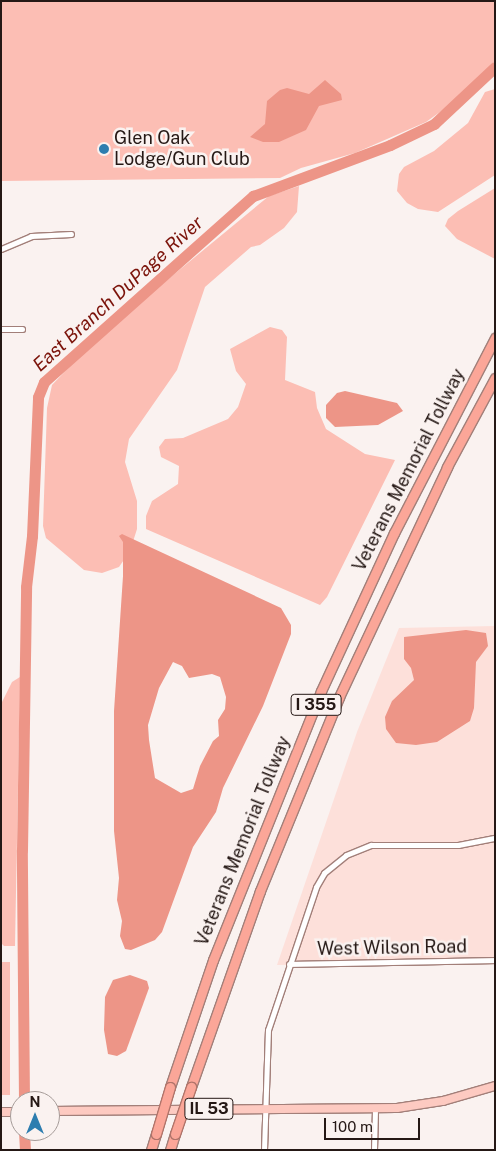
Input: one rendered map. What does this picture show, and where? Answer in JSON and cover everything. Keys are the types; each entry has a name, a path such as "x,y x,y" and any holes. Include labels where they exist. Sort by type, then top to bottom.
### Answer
{"highway":[{"name":"Veterans Memorial Tollway","path":"151,1150 170,1087 216,952 321,691 394,533 495,338"},
{"name":"Veterans Memorial Tollway","path":"173,1144 191,1087 257,900 339,697 447,468 495,378"}],"main road":[{"name":"IL 53","path":"60,1112 375,1108 436,1102 495,1086"}],"street":[{"path":"1,250 31,236 71,234"},
{"path":"1,328 22,329"},
{"path":"264,1150 268,1030 319,880 346,855 371,845 458,844 495,838"},
{"name":"West Wilson Road","path":"289,964 495,960"},
{"path":"374,1150 375,1108"}],"shaded area":[{"path":"1,1 495,1 495,61 451,104 426,122 355,153 301,168 280,178 1,181"},
{"path":"325,80 341,94 342,100 319,106 306,130 279,142 263,142 250,137 265,124 267,101 280,90 287,88 309,94"},
{"path":"495,89 495,175 438,212 418,209 407,203 397,191 399,174 404,167 434,151 468,123 485,92"},
{"path":"299,186 297,212 284,228 260,245 251,247 205,287 177,370 129,439 125,462 137,501 137,529 130,551 119,567 102,573 84,570 46,538 43,526 47,408 52,385 98,337 269,196"},
{"path":"495,188 495,259 457,239 445,226 448,219 458,211"},
{"path":"270,327 282,330 287,337 285,380 315,392 317,408 326,429 365,454 395,460 327,597 320,605 146,529 146,516 152,501 178,484 179,466 161,457 159,447 165,439 183,438 228,419 238,407 246,384 236,371 230,349"},
{"path":"345,391 397,403 403,411 378,425 335,427 326,418 326,405 337,393"},
{"path":"122,534 281,608 291,625 291,634 263,706 223,788 216,812 193,847 162,932 155,940 131,950 125,949 120,936 122,921 117,900 119,878 114,831 114,711 123,576 123,542 119,536","holes":["173,662 182,666 189,678 212,674 220,677 226,697 225,709 218,720 219,736 213,741 200,766 193,789 181,793 155,778 148,725 159,688"]},
{"path":"495,626 495,963 277,965 357,732 399,628"},
{"path":"466,630 486,633 488,646 476,662 474,708 470,721 437,742 416,745 396,743 386,729 385,717 392,701 414,680 411,668 404,659 404,637"},
{"path":"20,677 15,946 4,946 1,943 1,704 12,682"},
{"path":"1,962 10,962 10,1095 1,1095"},
{"path":"130,975 147,981 149,988 126,1051 117,1056 108,1054 104,1030 105,997 113,980"}],"waterway":[{"name":"East Branch DuPage River","path":"24,1091 22,850 26,587 32,536 38,397 44,382 253,196 390,145 434,124 495,67"},
{"name":"East Branch DuPage River","path":"25,1141 25,1150"}],"place":[{"name":"Glen Oak Lodge/Gun Club","path":"104,149"}]}
